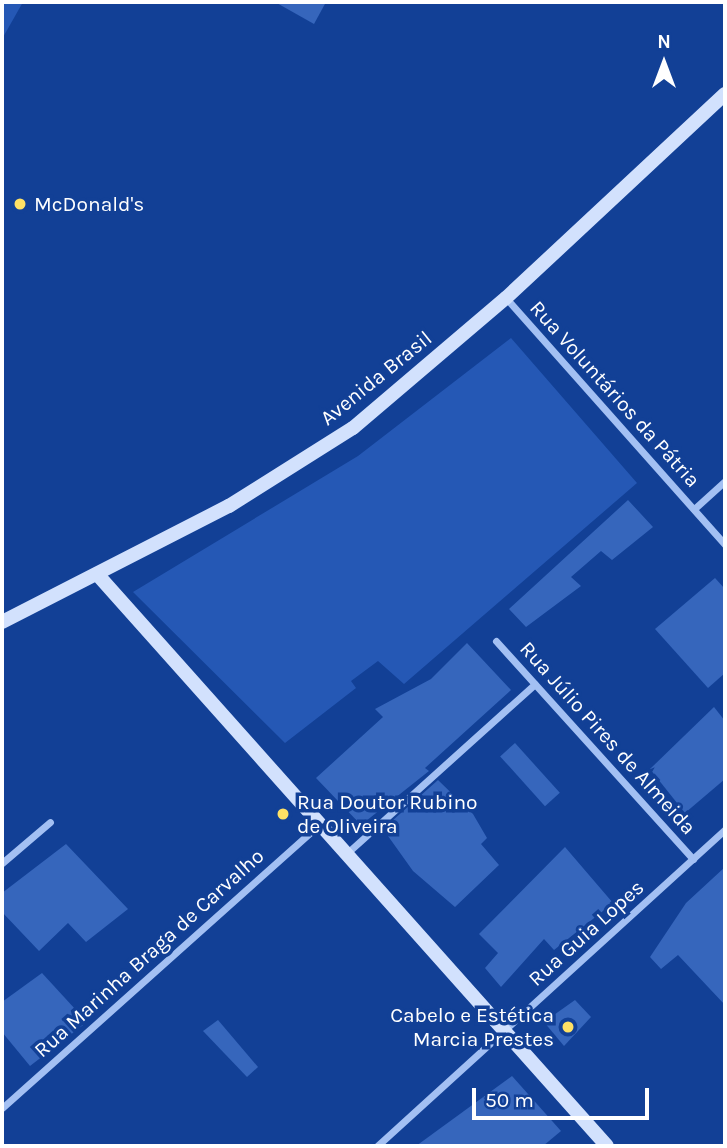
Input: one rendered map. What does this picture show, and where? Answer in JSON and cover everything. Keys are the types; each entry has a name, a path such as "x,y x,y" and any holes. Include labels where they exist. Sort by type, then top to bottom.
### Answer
{"main road":[{"name":"Avenida Brasil","path":"2,622 229,506 353,428 506,298 725,94"},
{"path":"97,574 607,1146"}],"street":[{"name":"Rua Voluntários da Pátria","path":"506,298 725,545"},
{"path":"694,509 725,481"},
{"name":"Rua Júlio Pires de Almeida","path":"496,641 693,859"},
{"path":"346,854 535,684"},
{"path":"2,863 50,821"},
{"name":"Rua Marinha Braga de Carvalho","path":"2,1106 320,824"},
{"name":"Rua Guia Lopes","path":"377,1146 725,830"}],"shaded area":[{"path":"2,2 23,2 2,39"},
{"path":"511,338 637,483 404,684 378,661 351,681 356,688 285,743 133,592 358,456"}],"building":[{"path":"275,2 326,2 314,24"},
{"path":"628,500 653,527 612,560 601,551 571,577 581,586 526,627 509,609"},
{"path":"715,578 725,589 725,673 708,688 655,629"},
{"path":"467,643 511,690 425,768 429,771 361,825 316,778 383,717 375,709 431,679"},
{"path":"714,707 725,721 725,779 685,813 650,769"},
{"path":"515,743 560,793 545,806 500,756"},
{"path":"438,780 473,814 487,838 481,844 499,865 455,907 413,871 383,829"},
{"path":"66,844 128,909 86,942 68,923 39,951 2,912 2,893"},
{"path":"565,847 613,903 554,950 544,939 501,987 485,968 498,953 479,934"},
{"path":"725,867 725,1005 678,955 661,969 650,957 686,903"},
{"path":"42,973 87,1022 30,1066 2,1032 2,1002"},
{"path":"575,1000 591,1017 564,1046 544,1022"},
{"path":"218,1020 258,1067 247,1077 203,1031"},
{"path":"512,1076 561,1131 543,1146 416,1146"}],"place":[{"name":"McDonald's","path":"20,204"},
{"name":"Rua Doutor Rubino de Oliveira","path":"283,814"},
{"name":"Cabelo e Estética Marcia Prestes","path":"568,1027"}]}
